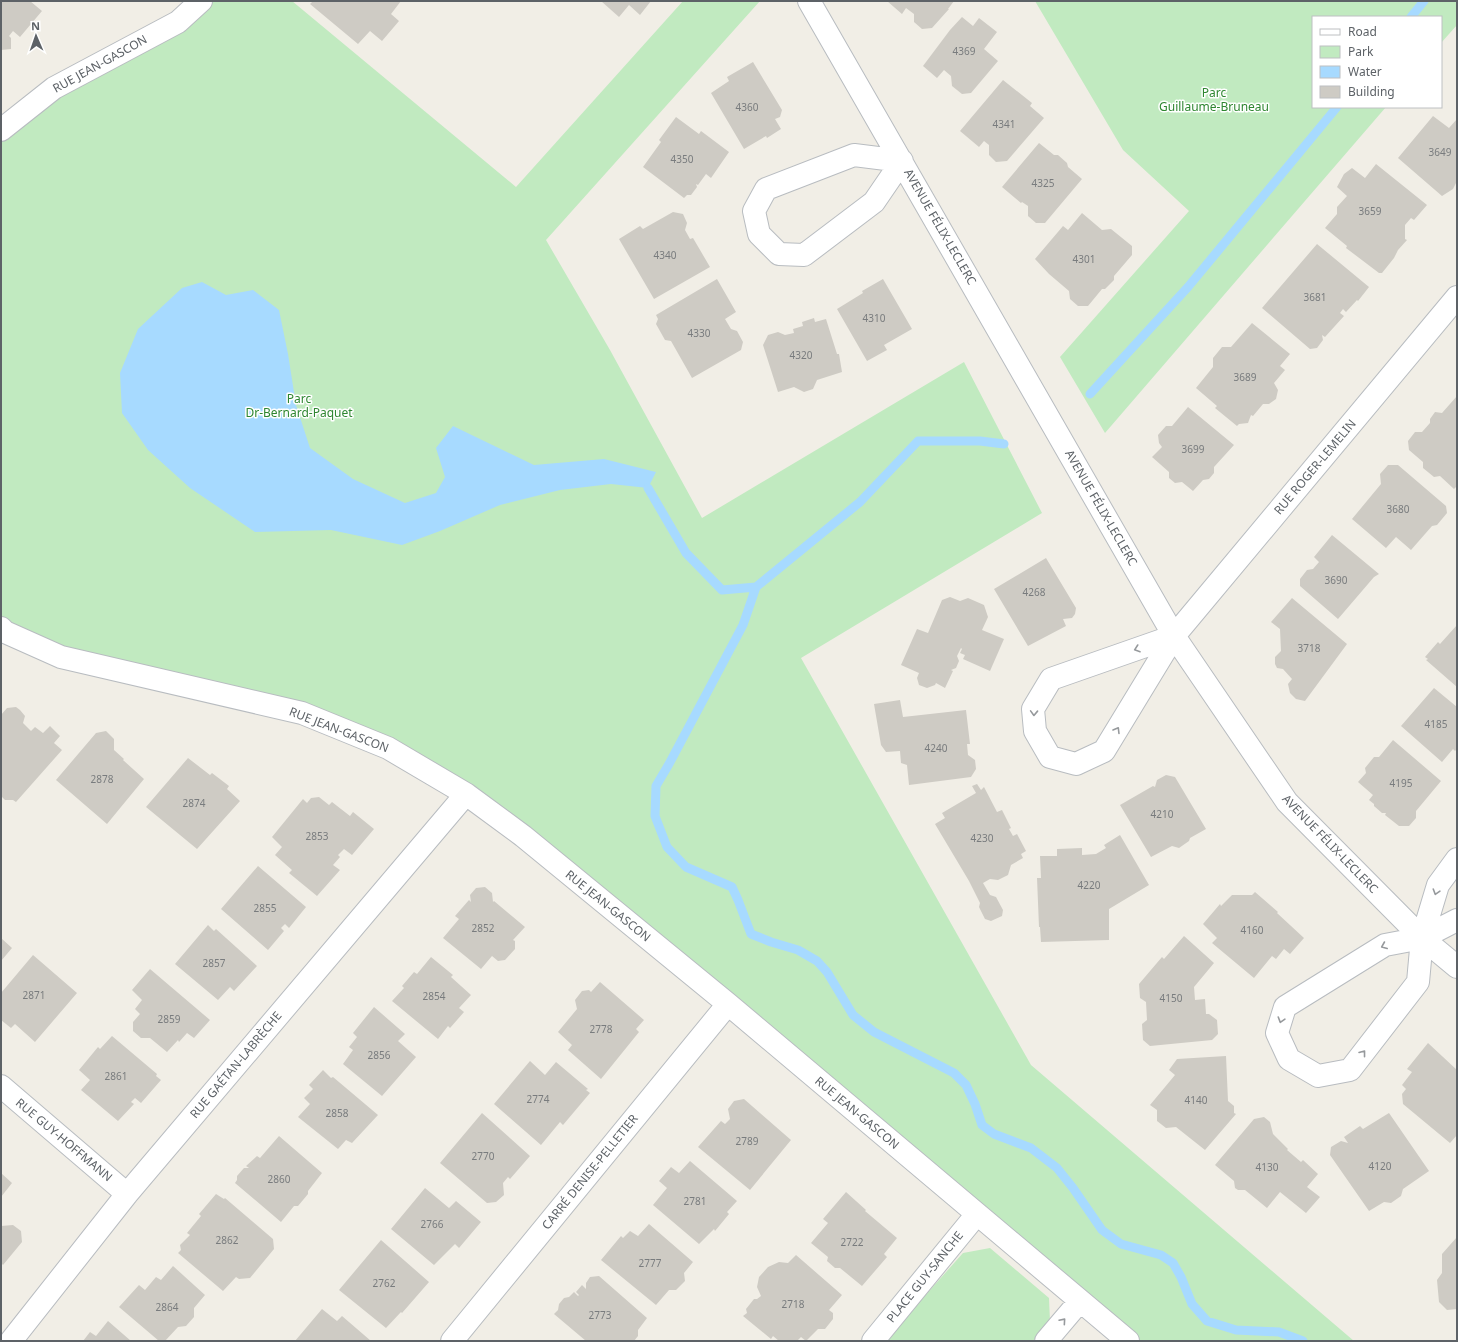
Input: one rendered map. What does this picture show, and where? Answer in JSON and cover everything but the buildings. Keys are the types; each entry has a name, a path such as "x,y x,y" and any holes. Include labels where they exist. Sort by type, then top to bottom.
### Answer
{"street":[{"name":"RUE JEAN-GASCON","path":"1,130 54,88 178,22 201,1"},
{"name":"AVENUE FÉLIX-LECLERC","path":"810,1 1174,636 1287,802 1422,938 1457,967"},
{"path":"854,155 902,161 874,202 804,254 780,254 759,234 754,211 766,190 854,155"},
{"name":"RUE ROGER-LEMELIN","path":"1174,636 1051,679 1033,709 1035,731 1050,756 1076,764 1104,751 1174,636 1457,298"},
{"name":"RUE JEAN-GASCON","path":"1,628 6,632 61,657 302,713 388,748 466,794 523,836 728,1004 1128,1341"},
{"name":"RUE GAÉTAN-LABRÈCHE","path":"10,1341 127,1194 466,794"},
{"path":"1457,859 1438,885 1422,938 1418,982 1350,1070 1318,1076 1289,1059 1277,1033 1285,1007 1385,944 1422,938 1457,920"},
{"name":"CARRÉ DENISE-PELLETIER","path":"452,1341 728,1004"},
{"name":"RUE GUY-HOFFMANN","path":"1,1086 127,1194"},
{"name":"PLACE GUY-SANCHE","path":"873,1341 977,1214"},
{"path":"1046,1341 1080,1301"}],"green space":[{"name":"Parc Dr-Bernard-Paquet","path":"201,1 292,1 516,187 683,1 760,1 546,240 610,350 702,518 964,362 1042,513 801,658 1031,1065 1354,1341 1125,1341 523,836 388,748 61,657 1,628 1,130"},
{"name":"Parc Guillaume-Bruneau","path":"1035,1 1457,1 1457,25 1442,42 1442,16 1312,16 1312,108 1385,108 1105,433 1060,357 1189,211 1123,150"},
{"path":"990,1248 1049,1298 1050,1322 1033,1341 887,1341 890,1335 963,1253"}],"water":[{"path":"202,282 226,295 253,290 279,310 296,405 310,448 353,479 405,503 436,493 445,477 436,448 453,426 534,465 604,459 656,472 648,488 611,484 560,490 500,505 440,531 402,545 331,530 255,532 190,488 148,450 122,413 120,373 138,329 182,288"}],"waterway":[{"path":"1412,16 1424,1"},
{"path":"1090,394 1188,287 1336,108"},
{"path":"648,488 686,553 722,590 756,587 860,502 918,441 980,441 1004,444"},
{"path":"756,587 743,625 656,786 655,816 667,847 686,867 732,887 751,934 798,950 817,961 827,972 853,1015 874,1032 954,1073 966,1085 975,1104 982,1125 994,1134 1031,1148 1057,1168 1073,1188 1102,1230 1121,1244 1161,1255 1173,1263 1181,1277 1192,1304 1207,1321 1236,1330 1279,1332 1303,1341"}]}
